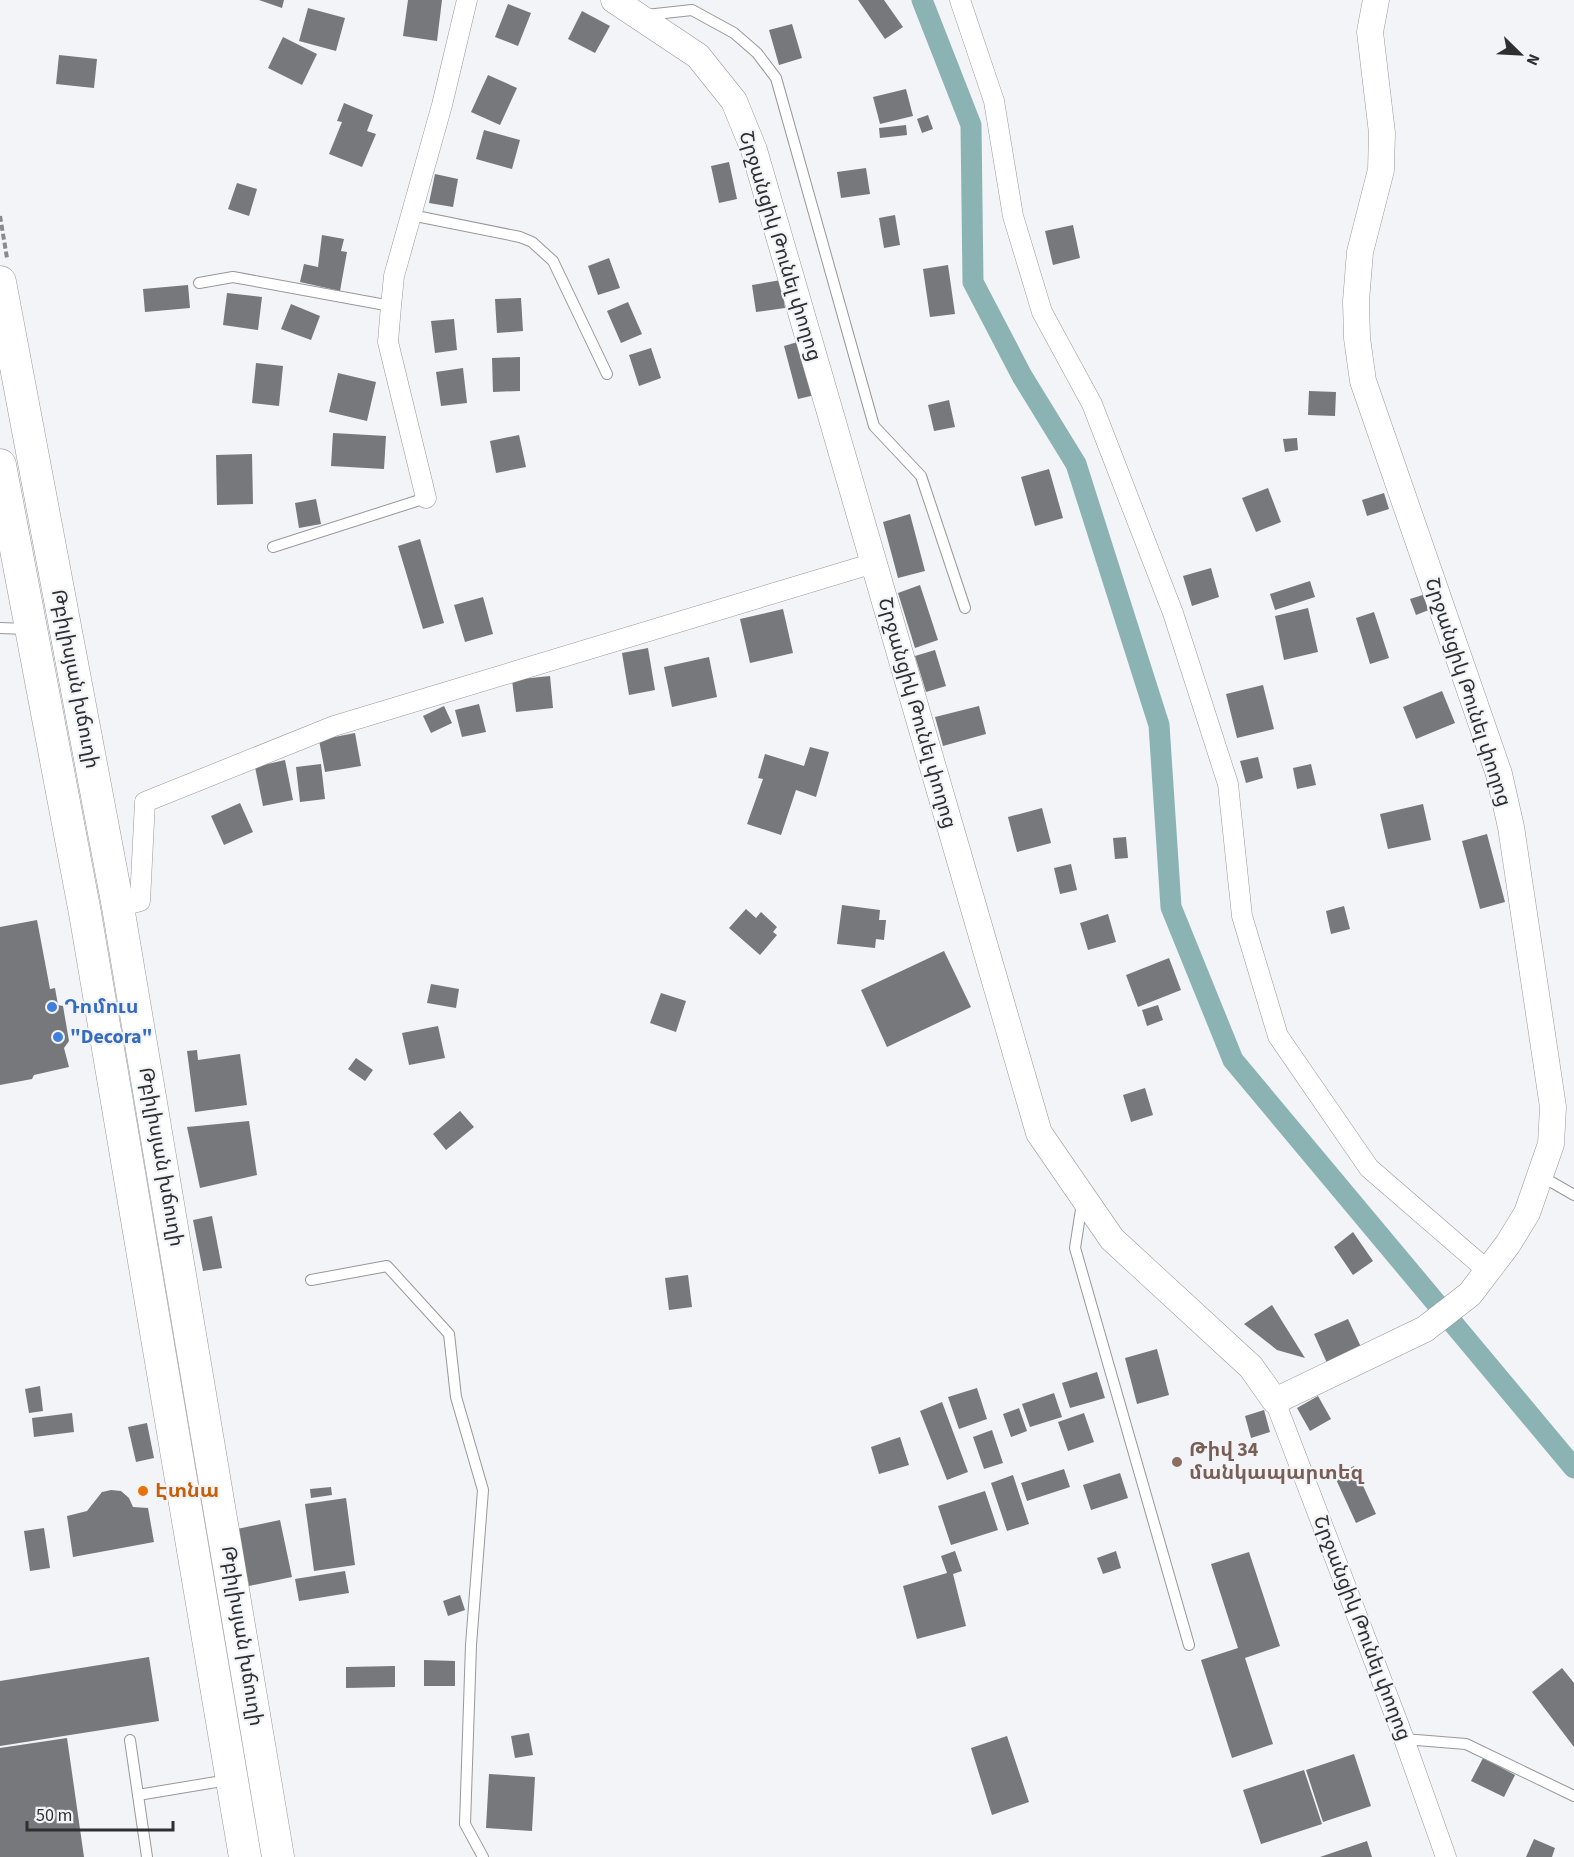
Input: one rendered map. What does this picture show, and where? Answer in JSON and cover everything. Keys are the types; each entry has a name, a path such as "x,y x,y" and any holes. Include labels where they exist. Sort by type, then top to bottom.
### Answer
{"main road":[{"name":"Թբիլիսյան խճուղի","path":"0,282 118,907 278,1857"},
{"name":"Թբիլիսյան խճուղի","path":"0,465 85,913 245,1857"}],"street":[{"path":"426,498 388,342 394,276 442,105 467,9 467,0"},
{"name":"Շրջանցիկ Թունել փողոց","path":"614,0 698,56 734,101 754,150 1039,1133 1112,1239 1251,1367 1275,1401 1404,1739 1446,1857"},
{"path":"960,0 994,101 1012,216 1042,312 1092,404 1173,613 1228,784 1242,916 1278,1036 1369,1168 1488,1271"},
{"name":"Շրջանցիկ Թունել փողոց","path":"1275,1401 1425,1329 1470,1294 1527,1213 1551,1144 1553,1107 1499,774 1364,381 1357,338 1356,301 1360,252 1381,170 1382,133 1370,32 1376,0"},
{"path":"118,907 140,900 145,802 334,726 874,563"}],"lane":[{"path":"638,16 692,10 734,33 757,53 776,78 874,426 921,476 965,608"},
{"path":"411,215 520,237 544,251 553,261 607,374"},
{"path":"199,283 233,277 391,306"},
{"path":"273,547 426,498"},
{"path":"0,628 31,629"},
{"path":"1541,1176 1574,1195"},
{"path":"1083,1197 1076,1248 1189,1645"},
{"path":"311,1280 387,1266 449,1334 456,1397 483,1490 471,1645 465,1824 483,1857"},
{"path":"1404,1739 1466,1744 1574,1796"},
{"path":"129,1740 147,1857"},
{"path":"138,1795 232,1780"}],"building":[{"path":"259,0 284,0 282,8"},
{"path":"408,0 442,0 437,41 403,36"},
{"path":"858,0 884,0 903,27 885,39"},
{"path":"508,4 531,13 518,46 495,37"},
{"path":"308,8 345,18 336,51 299,41"},
{"path":"582,11 610,26 595,53 568,39"},
{"path":"792,24 802,58 779,65 769,30"},
{"path":"283,37 317,54 302,85 268,68"},
{"path":"59,55 97,59 94,88 56,84"},
{"path":"488,75 517,88 500,125 471,112"},
{"path":"906,89 913,116 880,124 873,97"},
{"path":"344,103 373,115 367,131 376,134 362,167 329,154 342,122 337,121"},
{"path":"928,115 933,129 922,133 917,119"},
{"path":"906,125 907,135 880,138 879,128"},
{"path":"484,130 520,140 512,169 476,159"},
{"path":"729,162 737,199 719,203 711,166"},
{"path":"866,168 870,194 841,198 837,172"},
{"path":"435,174 458,179 453,207 429,203"},
{"path":"237,183 257,189 249,216 228,209"},
{"path":"895,215 900,245 884,248 879,218"},
{"path":"1073,225 1080,258 1053,265 1045,231"},
{"path":"322,235 344,239 341,251 347,252 340,291 300,282 304,264 318,267"},
{"path":"609,258 620,288 598,295 588,266"},
{"path":"948,265 955,314 930,317 923,269"},
{"path":"781,280 785,308 756,312 752,285"},
{"path":"188,285 190,308 145,312 143,289"},
{"path":"227,293 262,297 258,330 223,325"},
{"path":"521,298 523,331 497,333 495,299"},
{"path":"628,302 642,334 621,343 607,311"},
{"path":"291,304 320,316 311,340 281,329"},
{"path":"454,319 457,350 435,353 431,321"},
{"path":"801,341 815,395 798,399 784,346"},
{"path":"651,348 661,378 639,386 629,355"},
{"path":"520,357 520,391 493,392 492,358"},
{"path":"256,363 283,366 279,406 252,403"},
{"path":"463,368 467,403 441,406 436,372"},
{"path":"338,373 376,382 367,421 329,412"},
{"path":"1309,391 1336,392 1335,416 1308,415"},
{"path":"949,400 955,427 934,431 928,405"},
{"path":"333,433 386,436 384,469 331,466"},
{"path":"519,435 526,467 496,473 490,441"},
{"path":"1297,438 1298,450 1285,452 1283,439"},
{"path":"252,454 253,504 217,505 216,455"},
{"path":"1049,469 1063,518 1035,526 1021,477"},
{"path":"1268,488 1281,522 1256,532 1242,498"},
{"path":"1384,493 1389,509 1367,516 1362,500"},
{"path":"316,499 321,524 299,528 295,503"},
{"path":"910,514 925,571 898,578 883,522"},
{"path":"420,539 444,623 423,629 398,546"},
{"path":"1211,568 1219,597 1192,606 1183,576"},
{"path":"1310,581 1315,597 1275,610 1270,594"},
{"path":"920,585 938,640 915,648 898,593"},
{"path":"1429,593 1434,608 1416,615 1410,599"},
{"path":"483,597 493,634 465,642 454,605"},
{"path":"1308,608 1318,652 1284,660 1275,616"},
{"path":"783,609 793,653 750,663 740,619"},
{"path":"1374,612 1389,658 1370,664 1356,618"},
{"path":"648,648 655,690 629,695 622,653"},
{"path":"935,650 946,686 926,692 915,656"},
{"path":"709,657 717,697 672,707 664,667"},
{"path":"550,676 553,708 516,712 512,680"},
{"path":"1263,685 1274,729 1237,738 1226,694"},
{"path":"1442,691 1455,723 1416,739 1403,707"},
{"path":"479,704 486,732 462,737 455,710"},
{"path":"444,706 452,723 431,733 423,716"},
{"path":"979,706 986,734 943,746 935,717"},
{"path":"355,733 361,766 325,772 319,740"},
{"path":"810,747 829,752 816,797 796,790 781,835 747,824 763,779 758,778 765,754 804,766"},
{"path":"1258,757 1263,778 1246,783 1240,761"},
{"path":"285,760 293,800 263,806 255,767"},
{"path":"321,764 325,799 300,802 296,767"},
{"path":"1311,764 1316,785 1297,789 1293,768"},
{"path":"240,803 253,832 224,845 211,816"},
{"path":"1423,804 1431,840 1388,849 1380,814"},
{"path":"1042,808 1051,843 1017,852 1008,817"},
{"path":"1487,834 1505,902 1480,909 1462,841"},
{"path":"1126,837 1128,858 1115,859 1113,838"},
{"path":"1071,864 1077,890 1060,894 1054,868"},
{"path":"842,905 880,910 879,920 886,920 884,940 876,939 875,948 837,944"},
{"path":"1344,906 1350,929 1331,934 1326,911"},
{"path":"746,909 756,918 761,912 777,927 773,932 777,935 760,955 729,928"},
{"path":"1108,914 1116,942 1088,950 1080,923"},
{"path":"37,920 50,989 55,988 58,1005 63,1006 69,1041 64,1048 69,1067 34,1075 32,1079 0,1085 0,927"},
{"path":"944,951 971,1007 887,1047 861,990"},
{"path":"1169,958 1181,990 1138,1007 1126,975"},
{"path":"431,984 459,989 456,1008 427,1003"},
{"path":"661,993 686,1001 676,1032 650,1023"},
{"path":"1158,1005 1163,1020 1147,1026 1142,1010"},
{"path":"438,1026 445,1058 409,1065 402,1033"},
{"path":"197,1050 198,1060 240,1054 247,1105 195,1112 187,1051"},
{"path":"356,1058 373,1070 365,1081 348,1069"},
{"path":"1145,1088 1153,1115 1131,1122 1123,1095"},
{"path":"460,1111 474,1127 446,1150 433,1134"},
{"path":"249,1121 257,1175 200,1188 187,1127"},
{"path":"212,1216 222,1268 203,1271 193,1220"},
{"path":"1353,1232 1373,1261 1353,1275 1334,1247"},
{"path":"688,1275 692,1307 669,1310 665,1278"},
{"path":"1272,1305 1305,1358 1277,1350 1244,1324"},
{"path":"1348,1319 1361,1347 1327,1363 1314,1334"},
{"path":"1157,1349 1169,1395 1137,1404 1125,1358"},
{"path":"1097,1372 1105,1398 1070,1408 1062,1383"},
{"path":"40,1386 43,1411 29,1413 25,1389"},
{"path":"977,1388 987,1419 959,1429 948,1397"},
{"path":"1054,1393 1062,1417 1030,1427 1022,1404"},
{"path":"1318,1396 1331,1419 1310,1431 1297,1408"},
{"path":"942,1402 968,1472 947,1480 920,1411"},
{"path":"1019,1408 1027,1431 1011,1437 1003,1414"},
{"path":"1264,1410 1270,1432 1251,1438 1245,1416"},
{"path":"72,1413 74,1432 34,1437 32,1418"},
{"path":"1084,1413 1094,1442 1068,1451 1058,1422"},
{"path":"147,1423 154,1458 136,1462 128,1427"},
{"path":"992,1430 1003,1463 984,1469 973,1437"},
{"path":"900,1437 909,1465 879,1474 871,1447"},
{"path":"1354,1466 1376,1514 1356,1523 1334,1475"},
{"path":"1064,1469 1070,1487 1027,1501 1021,1483"},
{"path":"1120,1473 1128,1498 1091,1510 1083,1485"},
{"path":"1013,1475 1029,1524 1007,1531 991,1483"},
{"path":"331,1487 332,1495 311,1498 310,1489"},
{"path":"121,1491 129,1498 133,1507 148,1508 154,1542 73,1557 67,1516 87,1511 102,1492"},
{"path":"985,1491 998,1530 951,1545 938,1506"},
{"path":"346,1498 355,1565 314,1571 305,1504"},
{"path":"280,1520 292,1577 249,1586 237,1529"},
{"path":"44,1528 50,1568 30,1571 24,1531"},
{"path":"955,1551 962,1571 953,1574 966,1626 917,1639 903,1586 947,1573 941,1556"},
{"path":"1116,1551 1121,1568 1103,1574 1097,1558"},
{"path":"1249,1552 1280,1646 1245,1658 1273,1744 1232,1758 1201,1660 1238,1648 1211,1564"},
{"path":"345,1571 349,1593 299,1601 295,1579"},
{"path":"460,1595 465,1610 448,1616 443,1601"},
{"path":"149,1657 159,1721 0,1746 0,1681"},
{"path":"424,1660 455,1661 455,1686 424,1686"},
{"path":"395,1666 395,1687 346,1688 346,1667"},
{"path":"1562,1668 1574,1683 1574,1747 1532,1692"},
{"path":"529,1733 533,1755 515,1758 511,1736"},
{"path":"1007,1736 1029,1802 992,1815 971,1748"},
{"path":"67,1738 84,1857 0,1857 0,1748"},
{"path":"1354,1754 1371,1806 1323,1822 1306,1770"},
{"path":"1483,1758 1515,1775 1504,1797 1471,1781"},
{"path":"1304,1770 1322,1824 1261,1844 1243,1790"},
{"path":"489,1774 535,1777 532,1831 486,1828"},
{"path":"1534,1839 1555,1848 1552,1857 1526,1857"},
{"path":"1367,1841 1372,1857 1320,1857"}],"waterway":[{"path":"922,0 971,125 973,282 1022,376 1076,464 1159,725 1171,907 1233,1060 1574,1468"}],"place":[{"name":"Դոմուս","path":"52,1007"},
{"name":"\"Decora\"","path":"58,1037"},
{"name":"Թիվ 34 մանկապարտեզ","path":"1177,1462"},
{"name":"Էտնա","path":"143,1491"}]}
